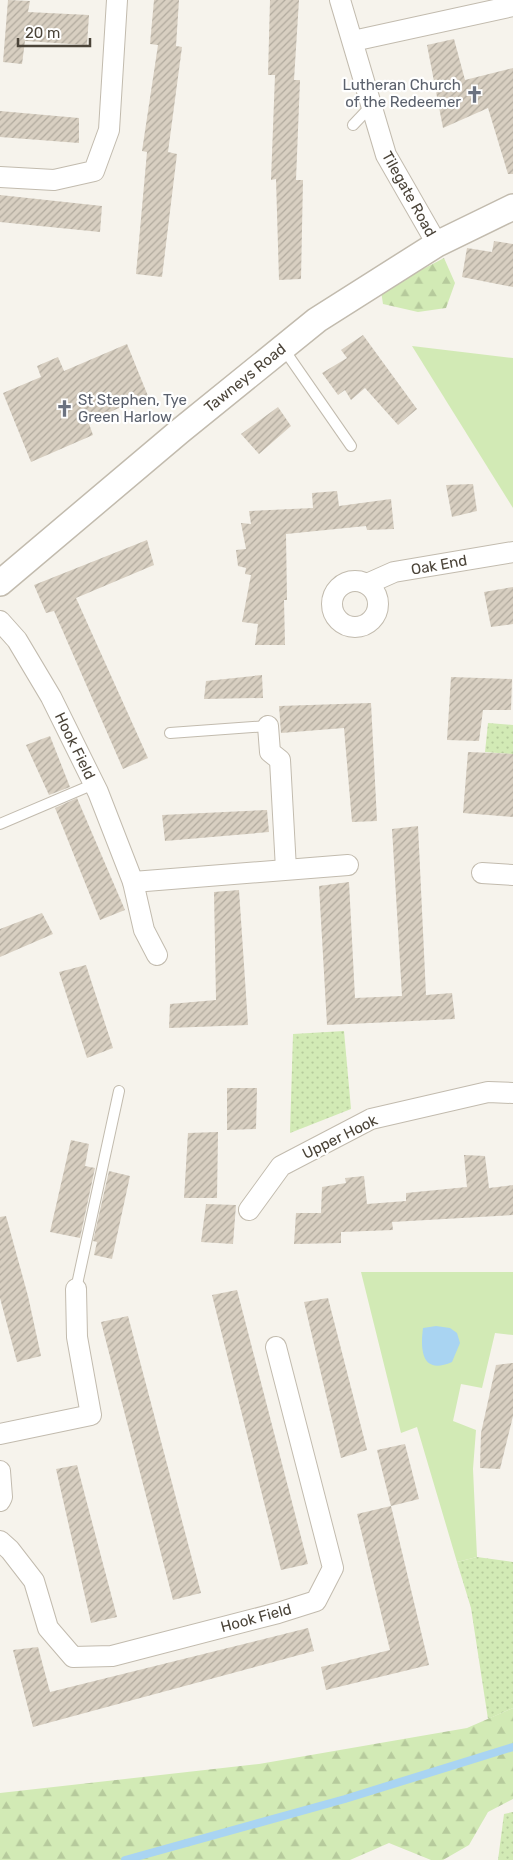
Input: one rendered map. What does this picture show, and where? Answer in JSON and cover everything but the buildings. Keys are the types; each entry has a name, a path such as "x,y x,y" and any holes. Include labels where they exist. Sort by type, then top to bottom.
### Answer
{"street":[{"path":"0,177 54,180 94,171 109,130 118,0"},
{"name":"Tilegate Road","path":"340,0 386,155 437,244"},
{"path":"352,41 513,6"},
{"name":"Tawneys Road","path":"0,583 180,431 317,320 437,244 513,207"},
{"name":"Oak End","path":"368,584 394,572 513,552"},
{"name":"Hook Field","path":"0,620 17,640 51,697 94,784 133,882 144,930 157,955"},
{"path":"268,726 270,752 280,760 286,869"},
{"path":"133,882 348,864"},
{"path":"482,873 513,875"},
{"name":"Upper Hook","path":"249,1210 281,1166 371,1119 488,1092 513,1093"},
{"path":"0,1434 91,1415 77,1337 76,1289"},
{"name":"Hook Field","path":"0,1541 10,1550 34,1581 48,1628 73,1657 112,1656 278,1614 316,1601 333,1568 276,1347"},
{"path":"0,1470 2,1497 0,1501"}],"lane":[{"path":"353,125 371,106"},
{"path":"283,348 351,446"},
{"path":"170,733 268,726"},
{"path":"0,824 94,784"},
{"path":"76,1289 119,1091"}],"green space":[{"path":"444,258 455,283 446,308 418,312 383,304 381,291 401,274 425,268"},
{"path":"412,346 513,358 513,508"},
{"path":"488,723 513,725 513,773 511,754 485,752"},
{"path":"344,1031 351,1109 290,1133 293,1034"},
{"path":"361,1272 513,1272 513,1335 495,1333 482,1388 461,1384 453,1421 476,1430 473,1469 477,1557 457,1562 417,1427 401,1433"},
{"path":"477,1557 513,1562 513,1708 488,1719 471,1608 457,1562"},
{"path":"513,1708 513,1799 488,1812 469,1845 443,1860 431,1860 389,1843 350,1860 0,1860 0,1793 259,1764 467,1728"},
{"path":"513,1812 513,1860 498,1860 504,1814"}],"water":[{"path":"436,1326 450,1328 457,1333 460,1343 452,1362 442,1365 429,1363 423,1352 423,1328"}],"waterway":[{"path":"125,1860 345,1799 513,1747"}],"place":[{"name":"Lutheran Church of the Redeemer","path":"475,94"},
{"name":"St Stephen, Tye Green Harlow","path":"64,409"}]}
